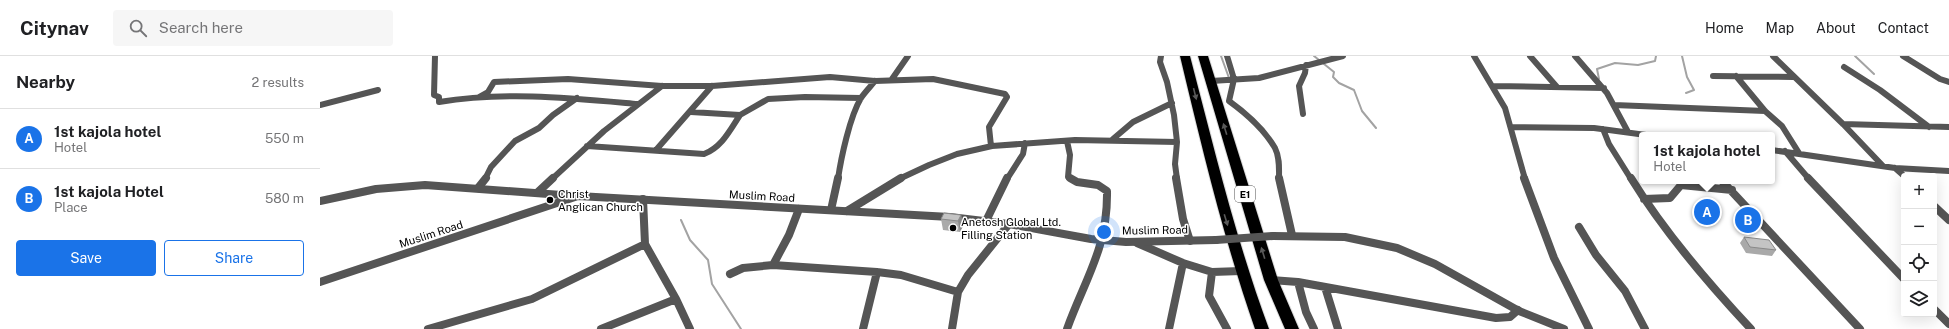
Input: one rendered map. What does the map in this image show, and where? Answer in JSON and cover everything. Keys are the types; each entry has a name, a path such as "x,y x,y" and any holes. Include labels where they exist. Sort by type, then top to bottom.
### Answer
{"highway":[{"name":"E1","path":"1185,56 1224,212 1241,271 1262,329"},
{"name":"E1","path":"1203,56 1271,280 1292,329"}],"street":[{"path":"436,56 434,95 439,96 439,102 479,97 532,96 577,98 638,104"},
{"path":"892,79 908,56"},
{"path":"1161,56 1160,62 1172,103 1177,142 1175,164 1176,176 1183,219 1190,241"},
{"path":"1227,56 1234,79 1229,101 1250,116 1275,149 1279,164 1279,183 1292,235"},
{"path":"1211,81 1272,75 1343,56"},
{"path":"1474,56 1505,108 1528,192 1554,258 1589,329"},
{"path":"1530,56 1557,87"},
{"path":"1575,56 1604,88 1628,132"},
{"path":"1774,56 1793,77 1843,124 1883,166"},
{"path":"1903,56 1940,79 1949,82"},
{"path":"1303,114 1299,86 1305,73 1306,65"},
{"path":"1844,67 1880,90 1929,127"},
{"path":"479,97 488,92 494,82 510,81 599,80 662,86 712,86 830,76 875,81 892,79 947,80 1005,94 1007,97 989,127 991,146"},
{"path":"1713,76 1793,77"},
{"path":"1736,76 1765,111 1782,126 1799,153"},
{"path":"831,210 835,197 841,160 861,98 875,81"},
{"path":"538,192 587,146 662,86"},
{"path":"656,150 691,112 712,86"},
{"path":"1493,86 1604,88"},
{"path":"320,105 378,90"},
{"path":"587,146 704,154 711,152 717,147 740,115 768,99 805,97 861,98"},
{"path":"478,188 488,177 491,167 515,141 539,128 553,115 577,98"},
{"path":"1113,139 1122,128 1132,121 1172,103"},
{"path":"1614,105 1765,111"},
{"path":"691,112 740,115"},
{"path":"1843,124 1949,128"},
{"path":"1511,127 1603,129 1639,134"},
{"path":"1603,129 1608,144 1644,199 1715,291 1751,329"},
{"path":"847,211 890,185 944,159 991,146 1113,139 1177,142"},
{"path":"1067,141 1070,155 1068,177 1075,182 1100,184 1107,191 1105,219 1096,260 1072,313 1067,329"},
{"path":"986,221 1001,188 1023,154 1025,143"},
{"path":"1775,150 1895,168 1949,171"},
{"path":"1784,151 1812,183 1901,276"},
{"path":"1895,168 1901,173"},
{"path":"1725,184 1860,329"},
{"path":"320,201 376,188 425,185 578,196"},
{"path":"1644,199 1670,198 1681,185 1732,190"},
{"name":"Muslim Road","path":"320,282 578,196 831,210 986,221 1100,240 1137,243 1292,235 1333,235 1352,237 1394,247 1415,254 1455,274 1518,310 1564,329"},
{"path":"643,199 645,244 676,299 690,329"},
{"path":"773,265 789,235 799,209"},
{"path":"1937,209 1949,220"},
{"path":"952,329 958,292 968,275 1009,224"},
{"path":"1579,227 1596,255 1625,291 1645,329"},
{"path":"1137,243 1183,263 1212,272 1241,271"},
{"path":"428,329 532,299 645,244"},
{"path":"1169,329 1183,263"},
{"path":"730,274 743,268 773,265 877,272 901,275 958,292"},
{"path":"863,329 877,272"},
{"path":"1212,272 1209,296 1227,329"},
{"path":"1271,280 1298,282 1496,318 1510,317 1518,310"},
{"path":"1298,282 1306,312 1314,329"},
{"path":"1325,287 1338,329"},
{"path":"601,329 676,299"},
{"path":"1937,312 1949,324"}],"building":[{"path":"1746,211 1752,211 1758,220 1750,219"},
{"path":"944,213 961,215 958,221 941,219"},
{"path":"1744,237 1769,240 1776,250 1750,247"}],"waterway":[{"path":"1221,56 1229,78"},
{"path":"1314,56 1334,72 1333,77 1339,83 1354,90 1362,111 1376,128"},
{"path":"1599,79 1597,69 1615,63 1638,65 1655,61 1656,56"},
{"path":"1682,56 1687,77 1694,90 1686,93"},
{"path":"1855,56 1874,74"},
{"path":"681,220 690,240 708,260 712,284 741,329"}],"place":[{"name":"Christ Anglican Church","path":"550,200"},
{"name":"1st kajola hotel","path":"1707,212"},
{"name":"1st kajola Hotel","path":"1748,220"},
{"name":"Anetosh Global Ltd. Filling Station","path":"953,228"}]}
